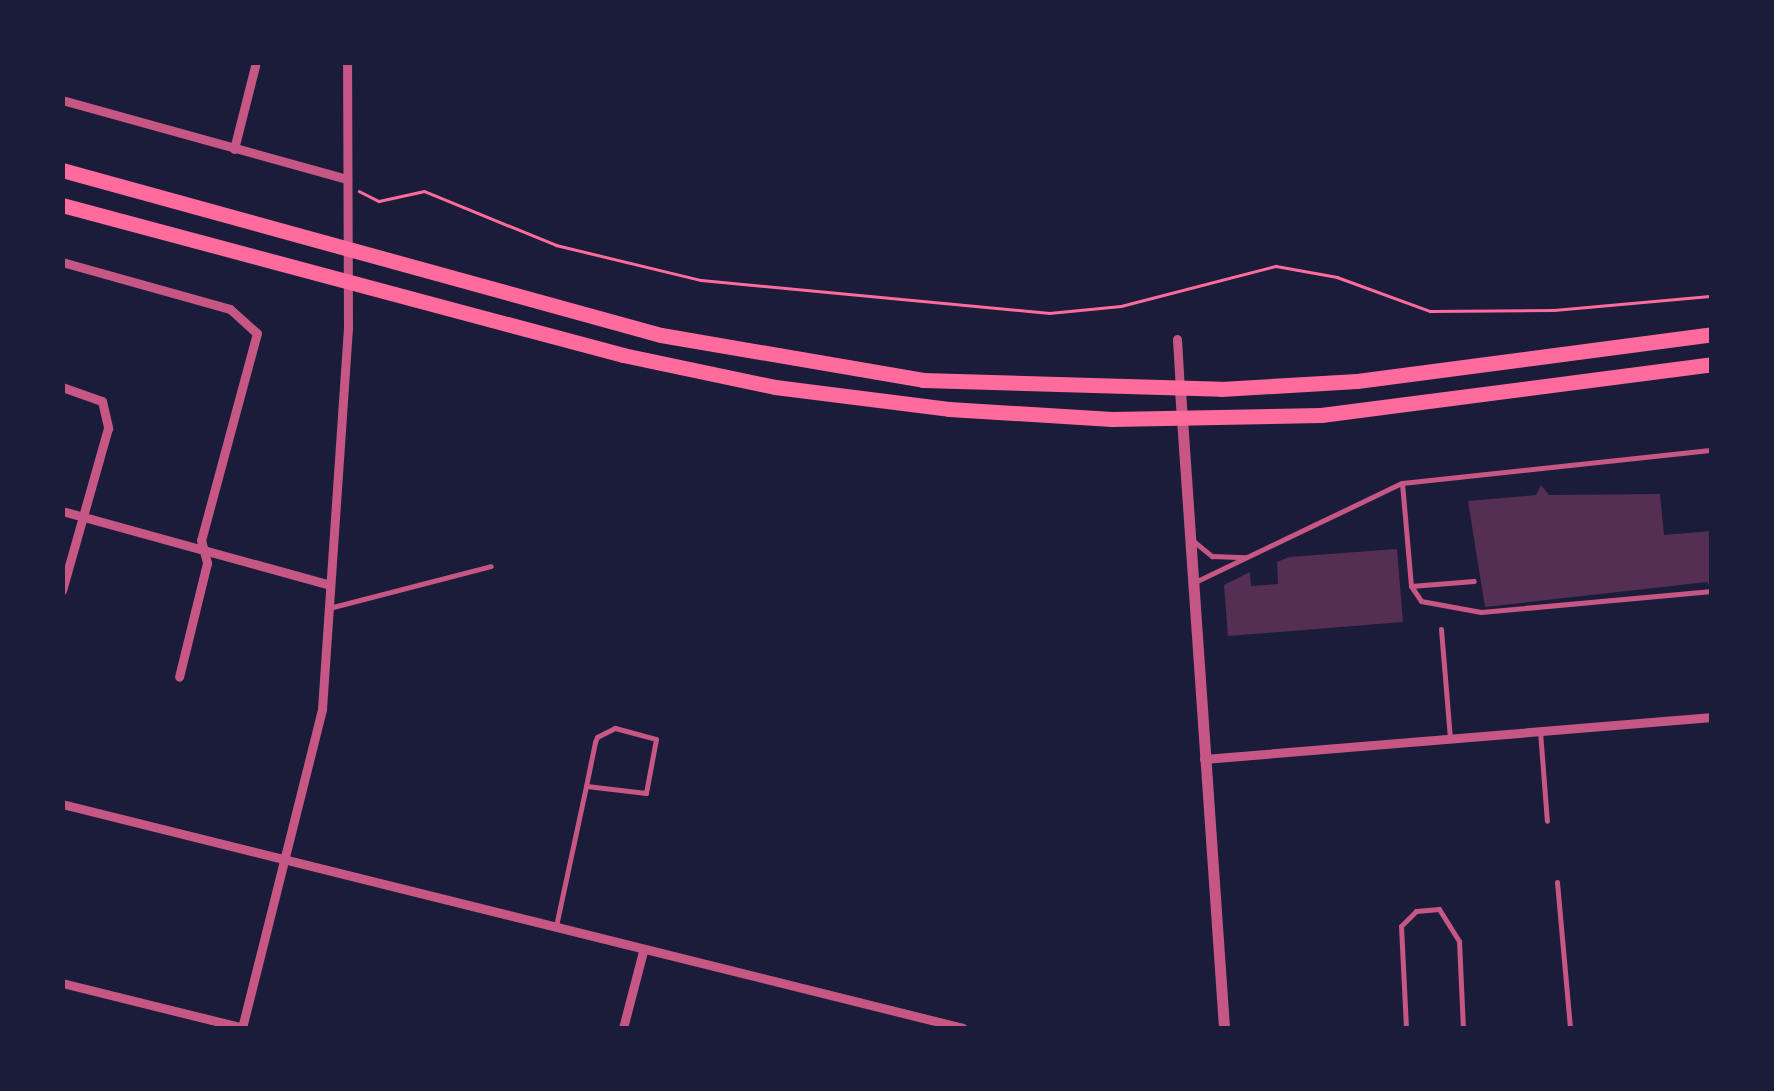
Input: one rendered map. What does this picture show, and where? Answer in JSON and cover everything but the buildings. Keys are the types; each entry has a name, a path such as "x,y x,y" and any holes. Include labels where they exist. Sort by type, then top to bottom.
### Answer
{"main road":[{"path":"62,170 346,251 661,334 793,361 923,380 1180,390 1358,380 1712,334"},
{"path":"62,205 623,356 775,386 1030,416 1182,420 1382,410 1712,364"}],"street":[{"path":"234,149 256,62"},
{"path":"62,984 244,1028 322,709 349,282 347,62"},
{"path":"62,100 347,178"},
{"path":"62,262 230,309 248,318 258,344 203,549 207,563 179,678"},
{"path":"1176,339 1224,1028"},
{"path":"62,387 102,401 108,428 62,591"},
{"path":"62,512 330,585"},
{"path":"1204,760 1712,717"},
{"path":"62,804 556,930 963,1028"},
{"path":"623,1028 643,951"}],"lane":[{"path":"1192,582 1402,484 1712,450"},
{"path":"1402,484 1410,586 1420,601 1470,612 1712,591"},
{"path":"1188,532 1212,556 1252,555"},
{"path":"329,608 491,566"},
{"path":"1410,586 1474,581"},
{"path":"1442,629 1450,739"},
{"path":"556,930 586,786 600,734 615,728 656,739 646,793 586,786"},
{"path":"1540,731 1547,821"},
{"path":"1557,882 1570,1028"},
{"path":"1406,1028 1402,926 1416,911 1428,909 1446,913 1457,932 1463,1028"}],"path":[{"path":"347,178 372,199 424,192 556,245 701,280 1049,313 1121,306 1276,266 1337,277 1430,312 1554,310 1712,296"}]}
